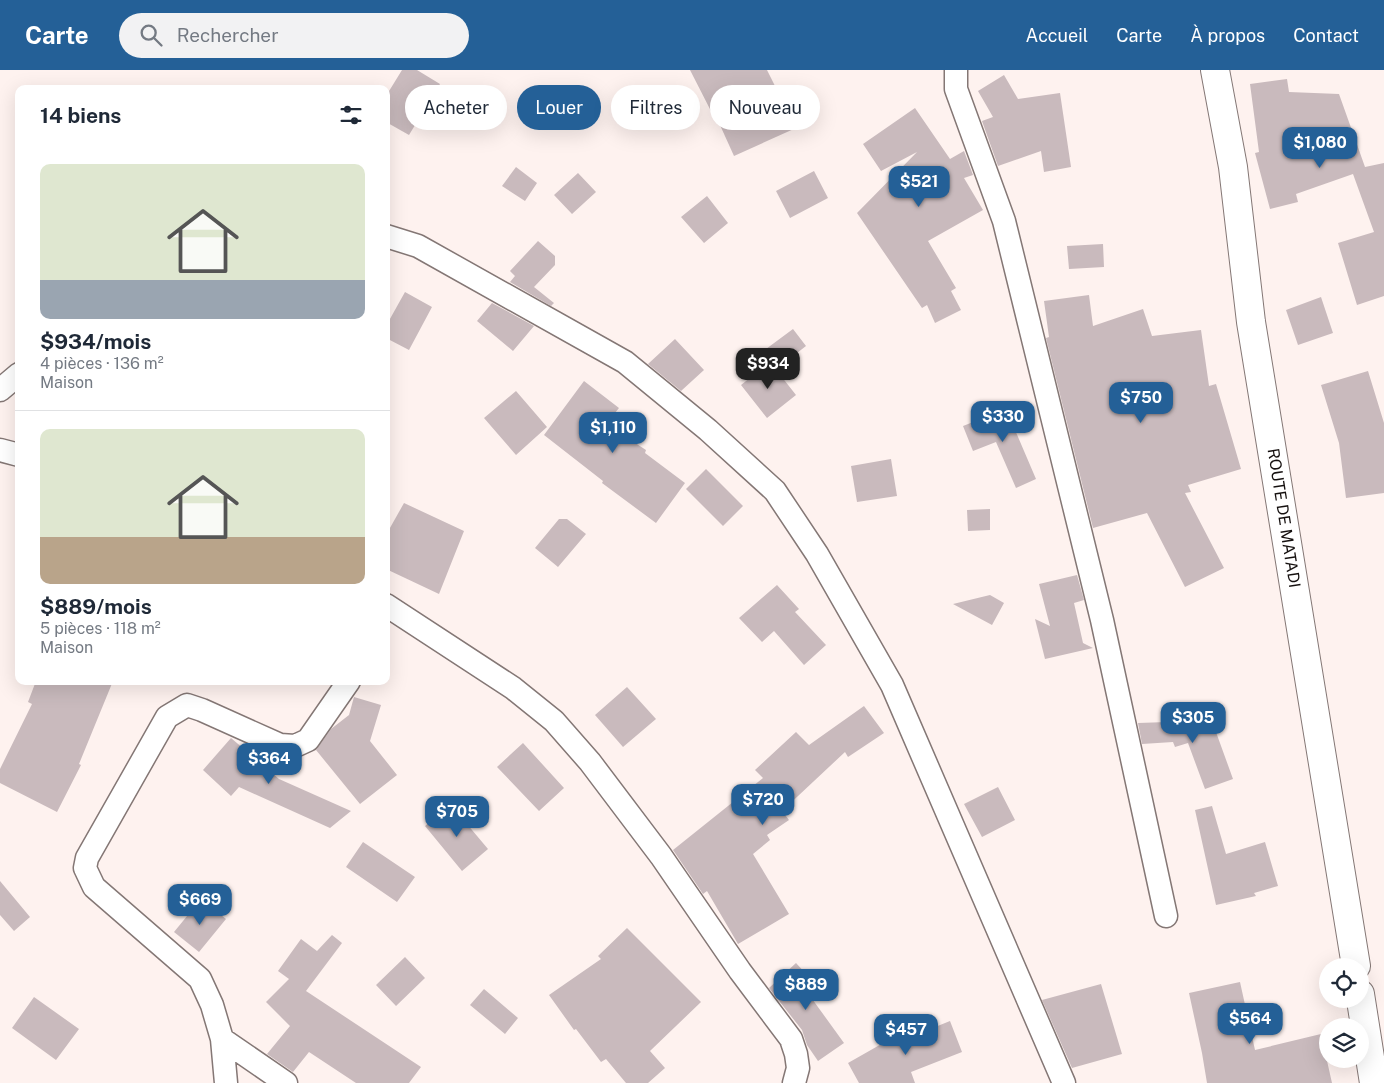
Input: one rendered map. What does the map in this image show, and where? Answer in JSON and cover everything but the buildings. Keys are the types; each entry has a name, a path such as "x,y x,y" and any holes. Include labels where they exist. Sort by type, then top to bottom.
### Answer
{"highway":[{"name":"ROUTE DE MATADI","path":"1215,70 1233,167 1251,322 1355,958"},
{"path":"1362,1008 1374,1083"}],"street":[{"path":"956,70 956,89 1004,221 1102,620 1166,916"},
{"path":"390,237 418,246 625,362 708,430 775,491 817,554 892,685 1064,1083"},
{"path":"0,390 15,377"},
{"path":"0,450 15,454"},
{"path":"390,615 513,688 554,721 590,762 661,856 740,971 791,1040 798,1068 794,1083"},
{"path":"226,1083 222,1040 212,1005 200,979 94,887 85,868 87,858 167,717 176,710 187,706 202,710 280,745 295,746 308,740 346,685"},
{"path":"222,1040 286,1083"}]}
